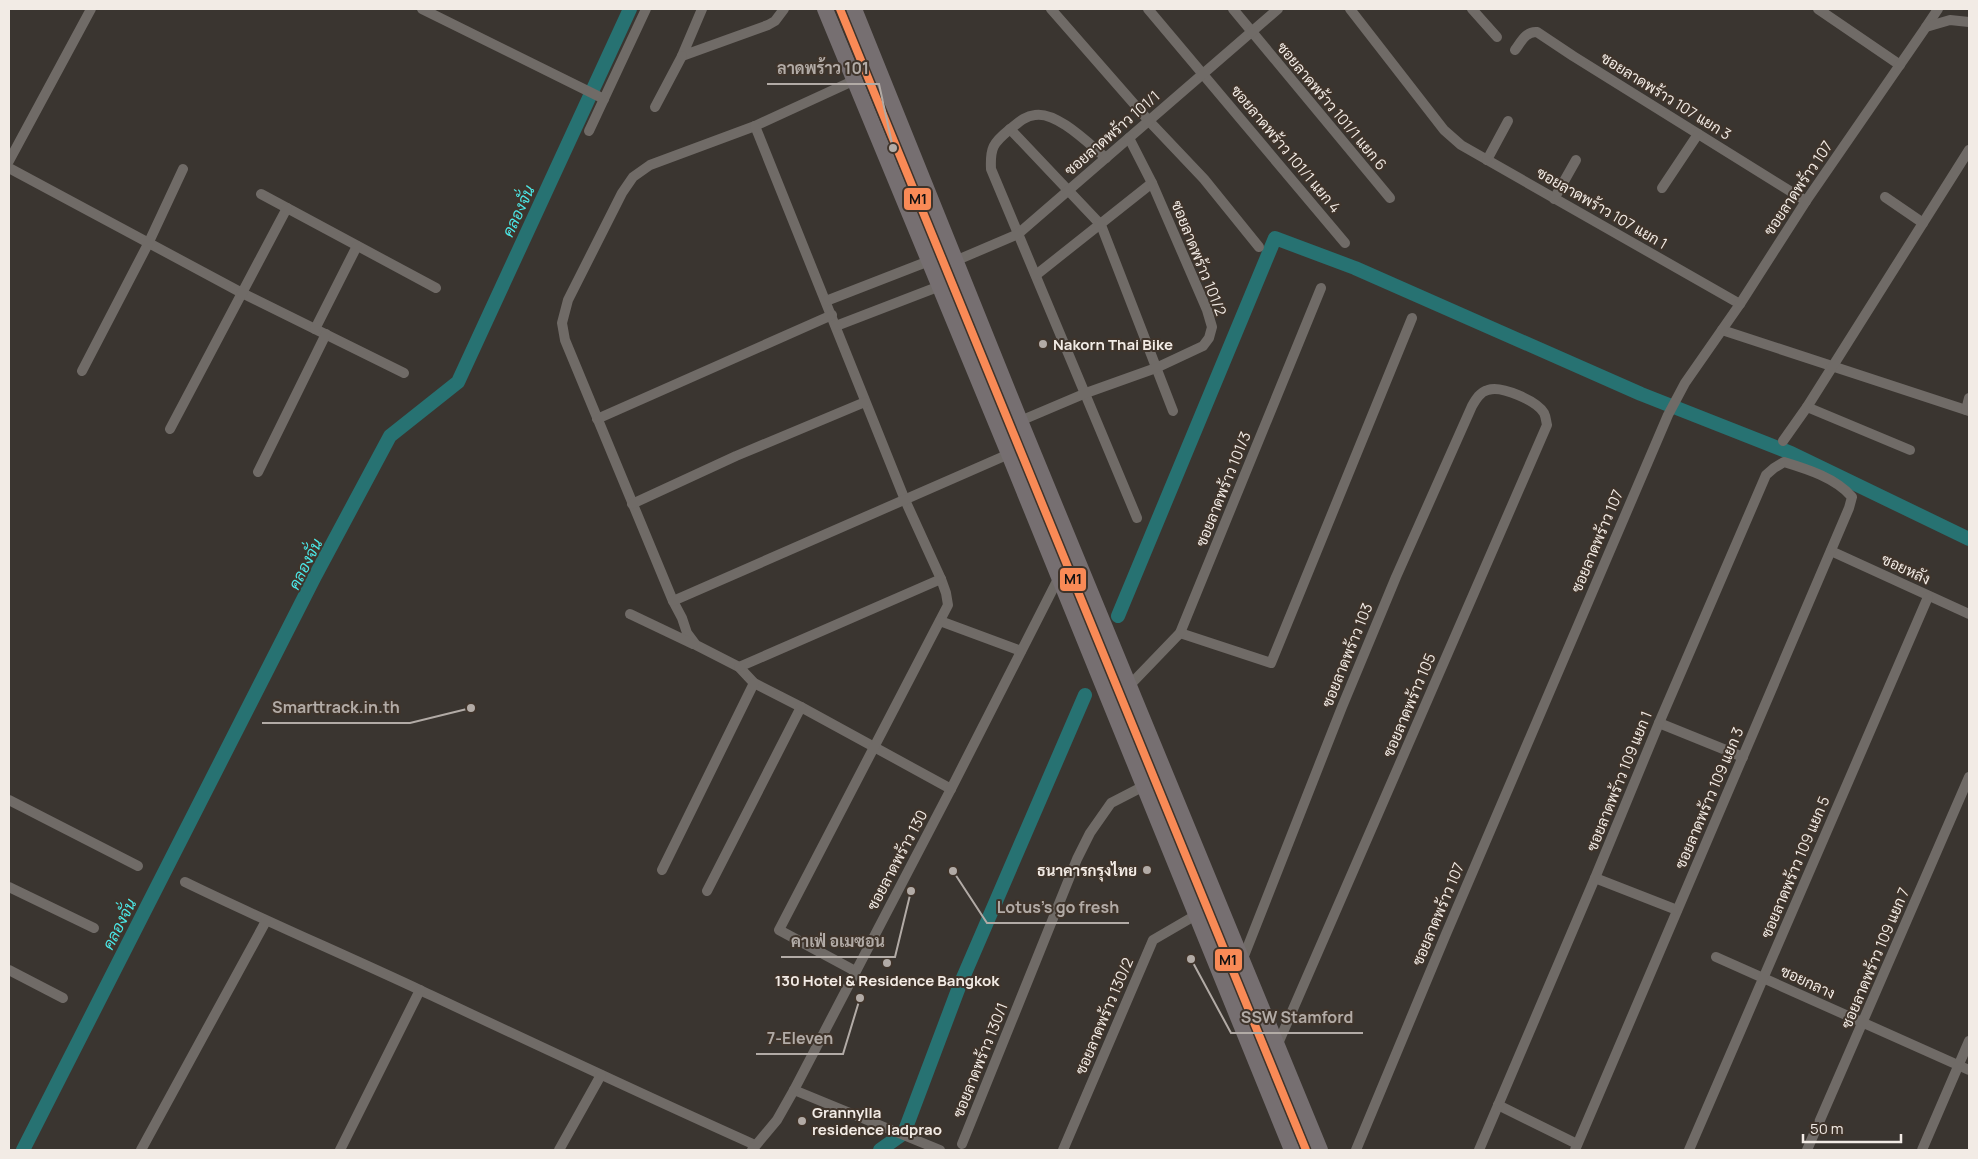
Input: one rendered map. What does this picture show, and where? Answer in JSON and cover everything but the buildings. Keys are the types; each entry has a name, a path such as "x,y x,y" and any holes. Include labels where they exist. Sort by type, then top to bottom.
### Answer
{"main road":[{"path":"825,9 1009,454 1292,1150"},
{"path":"854,9 1020,421 1320,1150"},
{"path":"1208,942 1230,932"},
{"path":"1219,970 1242,961"}],"street":[{"path":"9,161 91,9"},
{"path":"422,9 603,98"},
{"path":"589,131 646,9"},
{"path":"655,107 682,56 702,9"},
{"path":"682,56 775,21 784,9"},
{"path":"1051,9 1149,121 1204,179 1259,247"},
{"name":"ซอยลาดพร้าว 101/1 แยก 4","path":"1148,9 1345,243"},
{"name":"ซอยลาดพร้าว 101/1 แยก 6","path":"1233,9 1390,198"},
{"name":"ซอยลาดพร้าว 101/1","path":"955,261 1018,234 1278,9"},
{"name":"ซอยลาดพร้าว 107 แยก 1","path":"1350,9 1450,136 1461,145 1740,304"},
{"path":"1472,9 1496,37"},
{"path":"1818,9 1900,65"},
{"name":"ซอยลาดพร้าว 107","path":"1356,1150 1446,934 1668,415 1685,383 1740,304 1806,201 1938,9"},
{"path":"1926,27 1950,20 1969,22"},
{"name":"ซอยลาดพร้าว 107 แยก 3","path":"1515,50 1527,34 1538,32 1573,56 1806,201"},
{"path":"696,646 687,634 682,618 632,504 565,340 562,323 568,300 622,193 633,177 650,165 755,126 855,80"},
{"path":"1106,158 1058,120 1037,114 1025,117 997,140 992,147 991,169 1137,518"},
{"path":"1487,160 1508,121"},
{"path":"755,126 905,500 941,579 948,605 779,930 855,971"},
{"path":"1010,129 1070,190 1101,225 1173,411"},
{"path":"1662,188 1698,134"},
{"name":"ซอยลาดพร้าว 101/2","path":"1020,421 1086,393 1156,368 1203,346 1209,338 1212,327 1207,310 1152,182 1129,138"},
{"path":"1783,441 1807,407 1969,150"},
{"path":"1554,198 1576,160"},
{"path":"9,168 242,293 404,373"},
{"path":"82,371 148,244 183,169"},
{"path":"1036,275 1101,225 1152,182"},
{"path":"261,194 436,288"},
{"path":"1885,197 1923,223"},
{"path":"170,429 287,208"},
{"path":"315,329 357,246"},
{"path":"826,301 929,261"},
{"path":"836,326 940,286"},
{"name":"ซอยลาดพร้าว 101/3","path":"1129,686 1180,633 1321,288"},
{"path":"597,419 832,315"},
{"path":"1180,633 1271,663 1412,318"},
{"path":"1722,330 1968,411 1969,398"},
{"path":"258,472 326,334"},
{"name":"ซอยลาดพร้าว 103","path":"1242,961 1352,681 1472,406 1478,396 1489,389 1508,391"},
{"name":"ซอยลาดพร้าว 105","path":"1278,1046 1546,425 1545,415 1540,408 1508,391"},
{"path":"632,504 736,456 866,402"},
{"path":"1807,407 1910,450"},
{"path":"673,601 1009,454"},
{"name":"ซอยลาดพร้าว 109 แยก 1","path":"1479,1150 1659,722 1766,475 1784,462 1816,475"},
{"name":"ซอยลาดพร้าว 109 แยก 3","path":"1576,1147 1849,508 1852,497 1837,484 1816,475"},
{"name":"ซอยหลัง","path":"1830,550 1928,597 1969,614"},
{"name":"ซอยลาดพร้าว 130","path":"754,1148 777,1120 794,1090 1059,577"},
{"path":"739,668 941,579"},
{"name":"ซอยลาดพร้าว 109 แยก 5","path":"1688,1150 1928,597"},
{"path":"630,614 739,668 754,683 801,706 873,748 951,789"},
{"path":"940,621 1021,651"},
{"path":"662,870 754,683"},
{"path":"707,891 801,706"},
{"path":"1659,722 1743,757"},
{"name":"ซอยลาดพร้าว 109 แยก 7","path":"1807,1150 1969,777"},
{"name":"ซอยลาดพร้าว 130/1","path":"962,1144 1077,859 1090,833 1111,803 1144,786"},
{"path":"9,800 138,866"},
{"path":"1595,878 1677,910"},
{"path":"185,882 266,921 420,990 754,1148"},
{"path":"9,887 94,928"},
{"name":"ซอยลาดพร้าว 130/2","path":"1063,1150 1153,940 1196,914"},
{"path":"142,1150 266,921"},
{"name":"ซอยกลาง","path":"1716,958 1969,1070"},
{"path":"9,970 63,998"},
{"path":"340,1150 420,990"},
{"path":"1922,1150 1969,1041"},
{"path":"559,1150 601,1075"},
{"path":"794,1090 893,1132 916,1144 940,1150"},
{"path":"1498,1106 1576,1147"}],"waterway":[{"name":"คลองจั่น","path":"23,1150 314,578 390,436 458,382 630,9"},
{"path":"1118,616 1275,238 1355,268 1641,394 1791,453 1969,539"},
{"path":"880,1150 904,1133 959,987 1085,695"}],"transit line":[{"name":"M1","path":"840,9 1306,1150"}],"place":[{"name":"ลาดพร้าว 101","path":"893,148"},
{"name":"Nakorn Thai Bike","path":"1043,344"},
{"name":"Smarttrack.in.th","path":"471,708"},
{"name":"ธนาคารกรุงไทย","path":"1147,870"},
{"name":"Lotus's go fresh","path":"953,871"},
{"name":"คาเฟ่ อเมซอน","path":"911,891"},
{"name":"SSW Stamford","path":"1191,959"},
{"name":"130 Hotel & Residence Bangkok","path":"887,963"},
{"name":"7-Eleven","path":"860,998"},
{"name":"Grannylla residence ladprao","path":"802,1121"}]}
